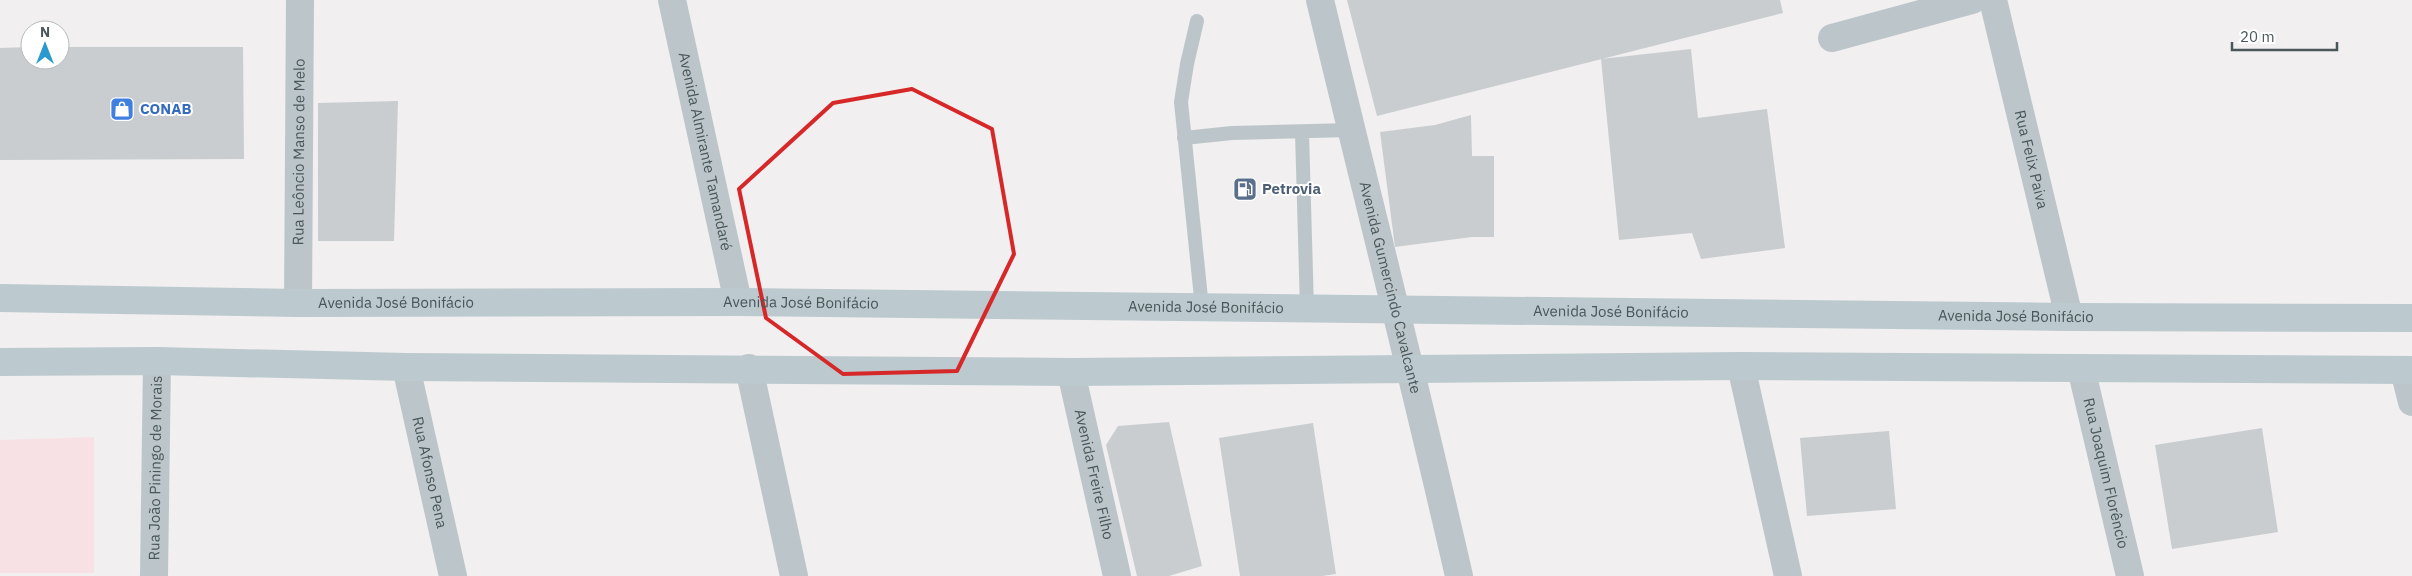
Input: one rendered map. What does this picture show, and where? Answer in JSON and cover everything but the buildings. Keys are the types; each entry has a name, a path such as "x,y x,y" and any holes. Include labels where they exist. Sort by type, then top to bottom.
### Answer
{"main road":[{"name":"Avenida José Bonifácio","path":"0,298 298,303 738,302 2069,317 2412,318"},
{"path":"0,362 1071,372 1741,366 2408,370"}],"street":[{"name":"Rua Leôncio Manso de Melo","path":"298,303 300,0"},
{"name":"Avenida Almirante Tamandaré","path":"672,0 738,302"},
{"name":"Avenida Gumercindo Cavalcante","path":"1320,0 1397,310 1459,576"},
{"path":"1832,38 1972,0"},
{"name":"Rua Felix Paiva","path":"1994,0 2069,317"},
{"name":"Rua João Piningo de Morais","path":"154,576 157,362"},
{"path":"1741,366 1788,576"},
{"name":"Rua Afonso Pena","path":"406,367 453,576"},
{"path":"749,368 794,576"},
{"name":"Rua Joaquim Florêncio","path":"2081,368 2130,576"},
{"path":"2408,370 2412,402"},
{"name":"Avenida Freire Filho","path":"1071,372 1117,576"}],"lane":[{"path":"1197,21 1186,64 1181,102 1202,308"},
{"path":"1184,138 1232,133 1351,130"},
{"path":"1302,132 1307,309"}],"highlighted area":[{"path":"912,89 992,129 1014,254 957,371 843,374 766,318 739,189 833,103"}],"shaded area":[{"path":"94,437 94,573 0,573 0,440"}],"place":[{"name":"CONAB","path":"122,109"},
{"name":"Petrovia","path":"1245,189"}]}
